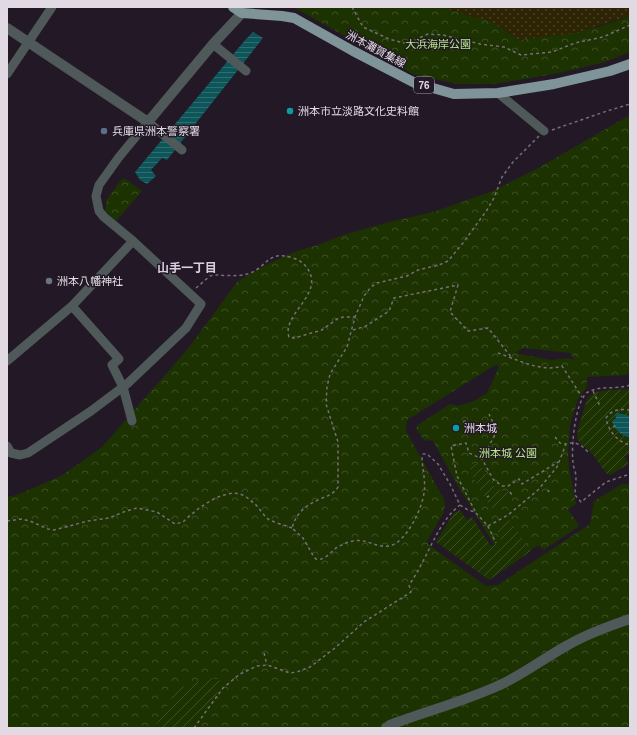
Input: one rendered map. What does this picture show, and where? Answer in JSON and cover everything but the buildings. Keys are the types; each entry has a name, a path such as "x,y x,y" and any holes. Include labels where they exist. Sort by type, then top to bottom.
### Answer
{"main road":[{"name":"洲本灘賀集線","path":"233,7 242,13 294,18 415,83 454,94 498,93 554,84 610,72 630,64"}],"street":[{"path":"7,74 52,7"},
{"path":"7,446 11,453 20,456 28,453 92,411 123,387 186,328 201,304 133,241 104,217 99,211 96,196 99,185 119,157 213,44 242,13"},
{"path":"7,28 148,122 182,150"},
{"path":"213,44 246,71"},
{"path":"498,93 544,131"},
{"path":"7,361 72,306 133,241"},
{"path":"72,306 119,359 112,365 123,387 132,421"},
{"path":"386,728 390,725 420,714 471,698 503,684 569,644 607,627 630,619"}],"path":[{"path":"352,7 363,27 389,38 404,42 413,42 428,34 443,35 480,44 504,47 521,55 552,52 575,43 603,37 630,26"},
{"path":"292,528 296,516 319,500 335,492 338,487 338,442 326,404 326,396 330,374 347,347 355,317 364,296 371,287 377,283 407,276 418,270 444,263 453,256 487,210 506,172 513,162 544,131 569,125 630,104"},
{"path":"190,293 210,276 245,275 256,271 269,259 284,255 297,259 308,268 312,275 312,283 309,292 288,328 289,337 294,338 322,330 337,319 343,317 355,317"},
{"path":"352,330 366,326 389,311 394,298 458,285 450,312 468,330 488,328 512,358"},
{"path":"498,353 527,364 554,369 562,366 582,397"},
{"path":"630,385 623,388 600,388 588,392 582,397 574,426 572,442 573,463 576,476 575,495 581,502 606,482 630,474"},
{"path":"593,390 600,406"},
{"path":"630,410 618,410 609,414 606,418 608,425 618,440 630,445"},
{"path":"482,459 498,431 489,414"},
{"path":"613,427 617,426"},
{"path":"555,437 560,443 577,443 588,452"},
{"path":"496,543 488,526 475,512 457,476 451,446 466,443 470,453 482,459 493,479 502,486 508,486 519,480 522,484 558,462"},
{"path":"488,526 508,515 538,490 557,467 566,444"},
{"path":"7,521 21,519 54,530 88,521 109,518 137,508 158,512 175,524 179,524 196,510 213,499 241,494 253,502 268,519 292,528 303,538 314,557 319,560 336,548 352,541 367,541 388,546 396,544 402,538 418,514 424,492 422,459 424,454 427,454 438,464 460,505 475,512"},
{"path":"194,728 223,688 240,674 249,669 267,665 290,673 310,667 335,648 364,622 411,592 409,585 421,566 435,536 448,516 460,505"},
{"path":"264,653 267,665"}],"green space":[{"name":"大浜海岸公園","path":"293,7 439,7 490,21 520,40 599,27 630,16 630,52 605,62 559,73 495,84 457,84 413,74"},
{"name":"洲本城 公園","path":"630,115 630,373 627,375 587,377 587,387 578,399 570,425 568,452 569,468 576,504 568,510 579,525 578,527 544,550 537,546 511,564 506,564 458,486 433,441 424,440 416,429 418,425 450,404 458,406 474,401 487,393 499,367 497,364 407,420 406,431 445,501 444,512 427,541 429,545 486,586 498,585 590,524 594,501 622,484 630,484 630,728 7,728 7,497 17,495 61,476 102,447 187,350 237,282 263,266 297,251 321,244 340,236 385,223 433,212 493,191 540,167","holes":["523,348 570,353 575,360 566,358 551,360 515,353"]},
{"path":"124,178 142,191 116,221 105,211 107,199"},
{"path":"630,388 630,454 624,456 628,462 627,465 610,475 607,474 590,451 580,443 577,438 578,429 587,399 591,395 601,391"},
{"path":"472,464 480,466 496,488 508,491 510,496 491,508 471,474 470,466"},
{"path":"460,510 467,520 472,517 491,546 502,542 497,529 510,520 531,551 489,580 436,542 454,513"},
{"path":"209,678 218,679 221,682 221,687 202,715 191,728 154,728 173,696 182,687"}],"sand":[{"path":"439,7 630,7 630,16 575,33 520,40 490,21"}],"shaded area":[{"path":"253,32 263,38 167,160 162,158 151,170 156,176 147,184 140,180 135,172"},
{"path":"618,413 630,416 630,437 621,434 613,424 612,421 616,418 615,415"}],"place":[{"name":"洲本市立淡路文化史料館","path":"290,111"},
{"name":"兵庫県洲本警察署","path":"104,131"},
{"name":"洲本八幡神社","path":"49,281"},
{"name":"洲本城","path":"456,428"}],"district":[{"name":"山手一丁目","path":"187,268"}]}
